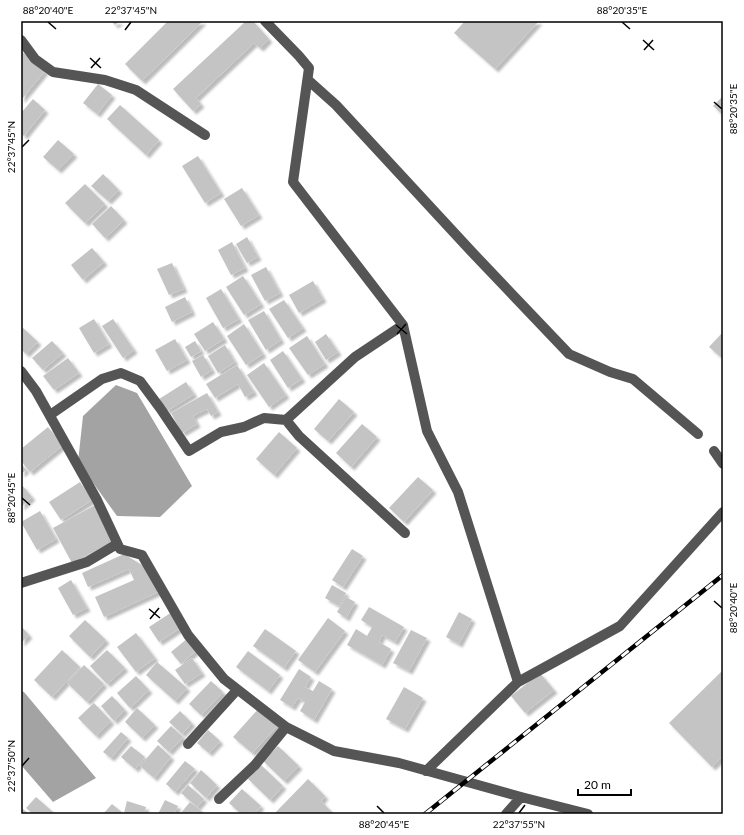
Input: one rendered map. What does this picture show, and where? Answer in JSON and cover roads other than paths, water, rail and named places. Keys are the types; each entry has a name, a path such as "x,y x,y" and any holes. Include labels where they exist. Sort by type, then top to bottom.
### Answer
{"street":[{"path":"265,21 309,68 293,182 403,325 427,431 458,492 518,682"},
{"path":"21,40 35,59 53,72 105,80 136,90 205,135"},
{"path":"308,80 336,105 569,354 610,372 633,379 698,434"},
{"path":"50,416 102,379 121,373 140,381 189,451 221,432 244,427 264,418 286,420 355,357 403,325"},
{"path":"21,371 36,391 50,416 96,500 120,549 142,555 188,635 224,679 237,690 286,727 334,751 399,763 588,814"},
{"path":"286,420 298,436 405,533"},
{"path":"714,451 723,464"},
{"path":"426,771 518,682 620,626 723,512"},
{"path":"21,583 87,562 118,544"},
{"path":"188,744 237,690"},
{"path":"219,799 255,765 286,727"},
{"path":"506,814 521,797"}],"railway":[{"path":"425,814 723,575"}]}
